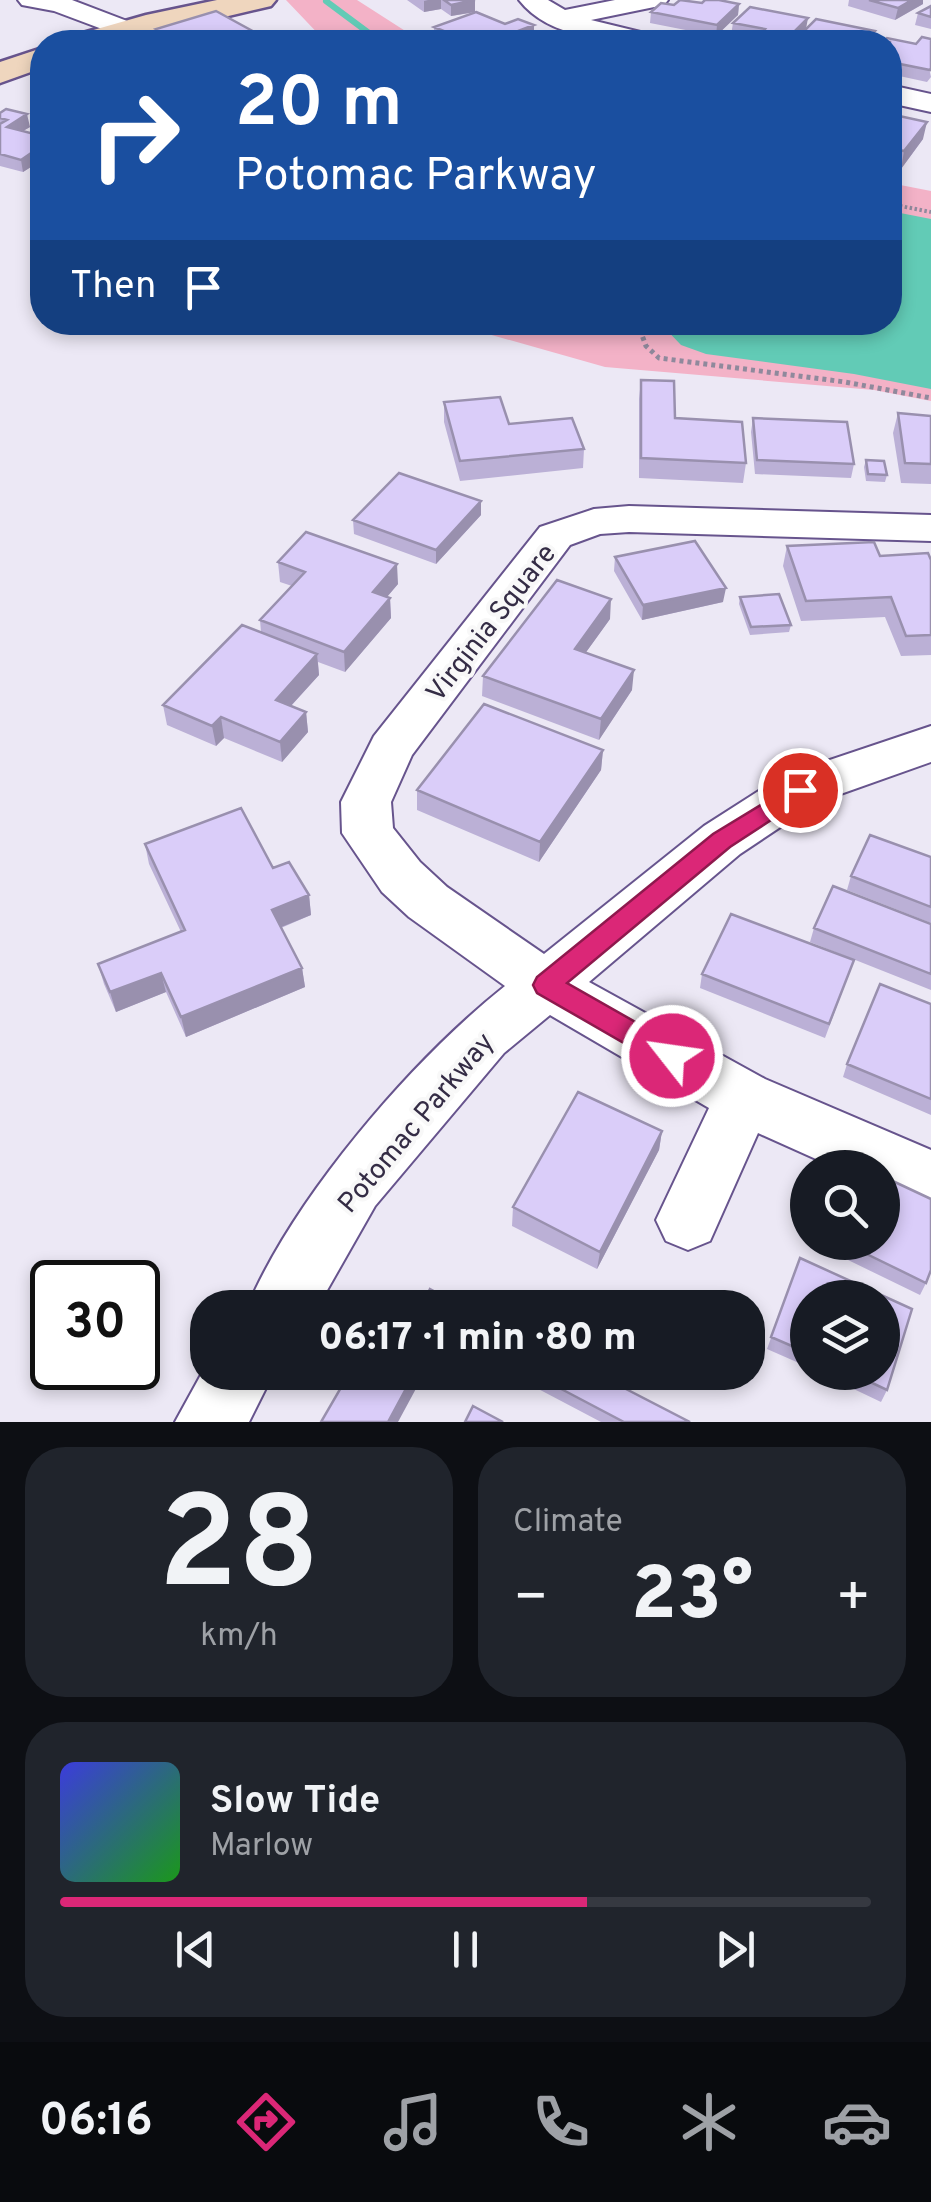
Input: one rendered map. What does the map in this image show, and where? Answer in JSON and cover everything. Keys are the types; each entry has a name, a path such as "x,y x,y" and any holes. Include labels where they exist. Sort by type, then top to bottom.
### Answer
{"street":[{"path":"31,0 59,4 126,30 261,0"},
{"path":"532,0 560,18 603,30"},
{"path":"560,18 654,0"},
{"path":"0,73 30,62"},
{"path":"902,96 931,102"},
{"name":"Virginia Square","path":"931,528 629,519 594,522 555,536 391,748 366,802 368,833 401,876 428,902 546,985 744,1098 931,1180"},
{"name":"Potomac Parkway","path":"291,1290 353,1186 484,1036 722,840 800,790 931,743"},
{"path":"688,1220 744,1098"},
{"path":"210,1422 229,1390"}],"path":[{"path":"902,206 931,212"},
{"path":"642,335 646,346 659,358 846,382 931,398"}],"shaded area":[{"path":"286,0 357,0 404,30 315,30"},
{"path":"902,185 931,191 931,401 874,390 605,367 492,335 902,335"},
{"path":"902,213 931,219 931,389 706,354 681,345 671,335 902,335"}],"building":[{"path":"444,0 475,0 451,5"},
{"path":"680,0 739,4 717,25 651,12 661,3 674,5"},
{"path":"869,0 912,0 898,8"},
{"path":"931,6 931,17 918,13"},
{"path":"750,7 808,18 796,30 764,30 733,23"},
{"path":"216,11 251,30 158,30"},
{"path":"476,12 505,24 518,19 534,25 521,30 434,27"},
{"path":"816,19 870,30 805,30"},
{"path":"922,37 931,39 930,70 902,64 902,41 916,44"},
{"path":"6,109 27,114 7,127 30,133 30,154 21,160 0,154 0,124 7,120 0,118"},
{"path":"902,117 927,122 904,151"},
{"path":"641,380 674,381 675,418 742,422 746,463 641,458"},
{"path":"500,397 509,424 572,418 584,449 460,461 444,402"},
{"path":"898,413 931,416 931,464 905,463"},
{"path":"753,418 847,422 854,464 757,460"},
{"path":"866,460 884,461 887,475 868,474"},
{"path":"399,473 481,501 436,550 353,520"},
{"path":"306,532 397,564 373,592 390,598 344,652 260,620 305,572 278,562"},
{"path":"695,541 726,588 643,605 615,557"},
{"path":"874,542 880,556 928,553 931,635 906,636 891,597 806,601 787,546"},
{"path":"557,580 611,599 575,649 634,670 601,719 483,676"},
{"path":"779,594 791,625 751,627 740,597"},
{"path":"242,625 317,654 276,700 306,712 280,742 221,717 212,726 163,705"},
{"path":"484,704 603,750 540,842 417,790"},
{"path":"241,808 273,868 289,862 309,895 272,910 302,968 181,1017 161,973 110,992 98,964 185,930 145,844"},
{"path":"870,835 931,857 931,907 851,876"},
{"path":"833,886 931,924 931,974 814,928"},
{"path":"731,914 854,960 829,1024 702,974"},
{"path":"880,984 931,1004 931,1099 847,1064"},
{"path":"578,1092 662,1131 600,1252 513,1207"},
{"path":"900,1184 931,1199 931,1270 926,1283 879,1260 900,1260"},
{"path":"799,1260 804,1260 848,1280 792,1280"},
{"path":"790,1285 790,1345 771,1337"},
{"path":"900,1304 912,1309 900,1348"},
{"path":"340,1390 405,1390 388,1422 321,1422"},
{"path":"563,1390 628,1390 690,1422 624,1422"},
{"path":"473,1406 503,1422 465,1422"}],"waterway":[{"path":"326,1 365,30"}],"route":[{"path":"672,1056 546,985 722,840 800,790"}]}
